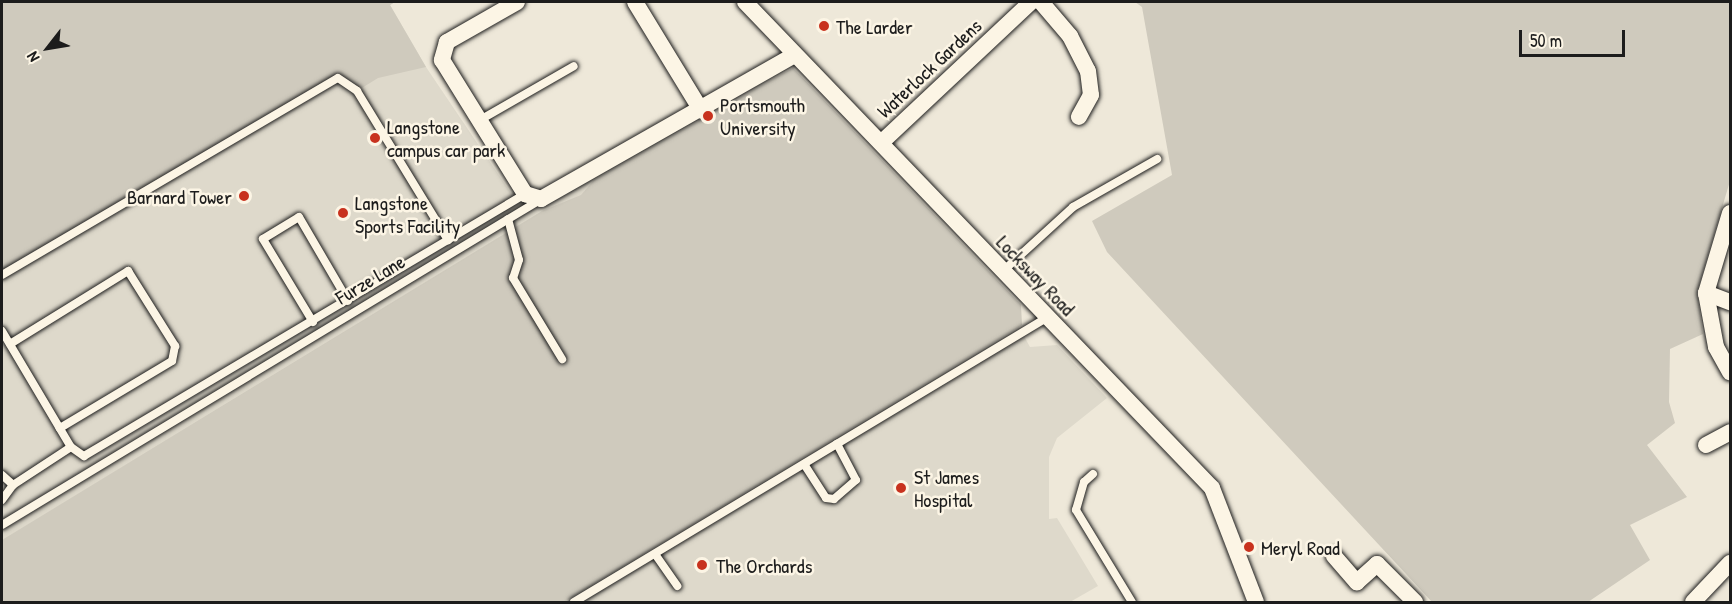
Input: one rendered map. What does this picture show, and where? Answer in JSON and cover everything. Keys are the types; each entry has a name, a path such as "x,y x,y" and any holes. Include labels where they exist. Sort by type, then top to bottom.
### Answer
{"street":[{"path":"518,2 496,7 447,42 442,60 533,196"},
{"path":"635,2 701,110"},
{"name":"Locksway Road","path":"745,2 795,55 883,141 1003,271 1212,488 1256,603"},
{"name":"Waterlock Gardens","path":"883,141 1031,2"},
{"path":"1041,2 1070,36 1088,70 1091,95 1080,117"},
{"name":"Furze Lane","path":"533,196 701,110 795,55"},
{"path":"1731,213 1706,293 1712,350 1731,372"},
{"path":"1706,293 1731,302"},
{"path":"1706,446 1731,432"},
{"path":"1334,556 1357,582 1377,564 1415,603"},
{"path":"1693,603 1731,563"}],"lane":[{"path":"480,120 574,66"},
{"path":"2,275 339,78 357,90 448,240"},
{"path":"1003,271 1073,207 1157,159"},
{"path":"2,331 71,447 84,456 348,302 448,240 533,196"},
{"name":"Furze Lane","path":"2,525 508,219 533,196"},
{"path":"313,322 263,239 299,217 348,302"},
{"path":"508,219 519,260 513,278 562,359"},
{"path":"10,344 128,271 175,346 172,361 60,428"},
{"path":"574,603 1048,317"},
{"path":"804,464 826,498 834,499 856,480 837,444"},
{"path":"2,500 13,485 71,447"},
{"path":"1093,474 1084,482 1076,510 1131,603"},
{"path":"2,475 13,485"},
{"path":"655,554 677,586"}],"shaded area":[{"path":"2,2 395,2 390,5 426,67 519,205 793,68 1021,305 1019,327 1030,347 1057,345 1107,398 1057,438 1049,457 1049,519 1057,518 1098,586 1070,602 2,602"},
{"path":"2,2 395,2 390,5 426,67 378,78 357,91 344,79 2,275"},
{"path":"1135,2 1730,2 1730,181 1697,292 1703,334 1670,349 1669,402 1675,423 1647,445 1687,497 1630,525 1650,560 1588,602 1432,602 1107,252 1092,221 1172,175 1142,7"},
{"path":"793,68 1021,305 1022,325 564,602 2,602 2,540 542,211 581,195 594,180"}],"place":[{"name":"The Larder","path":"824,26"},
{"name":"Portsmouth University","path":"708,116"},
{"name":"Langstone campus car park","path":"375,138"},
{"name":"Barnard Tower","path":"244,196"},
{"name":"Langstone Sports Facility","path":"343,213"},
{"name":"St James Hospital","path":"901,488"},
{"name":"Meryl Road","path":"1249,547"},
{"name":"The Orchards","path":"702,565"}]}
